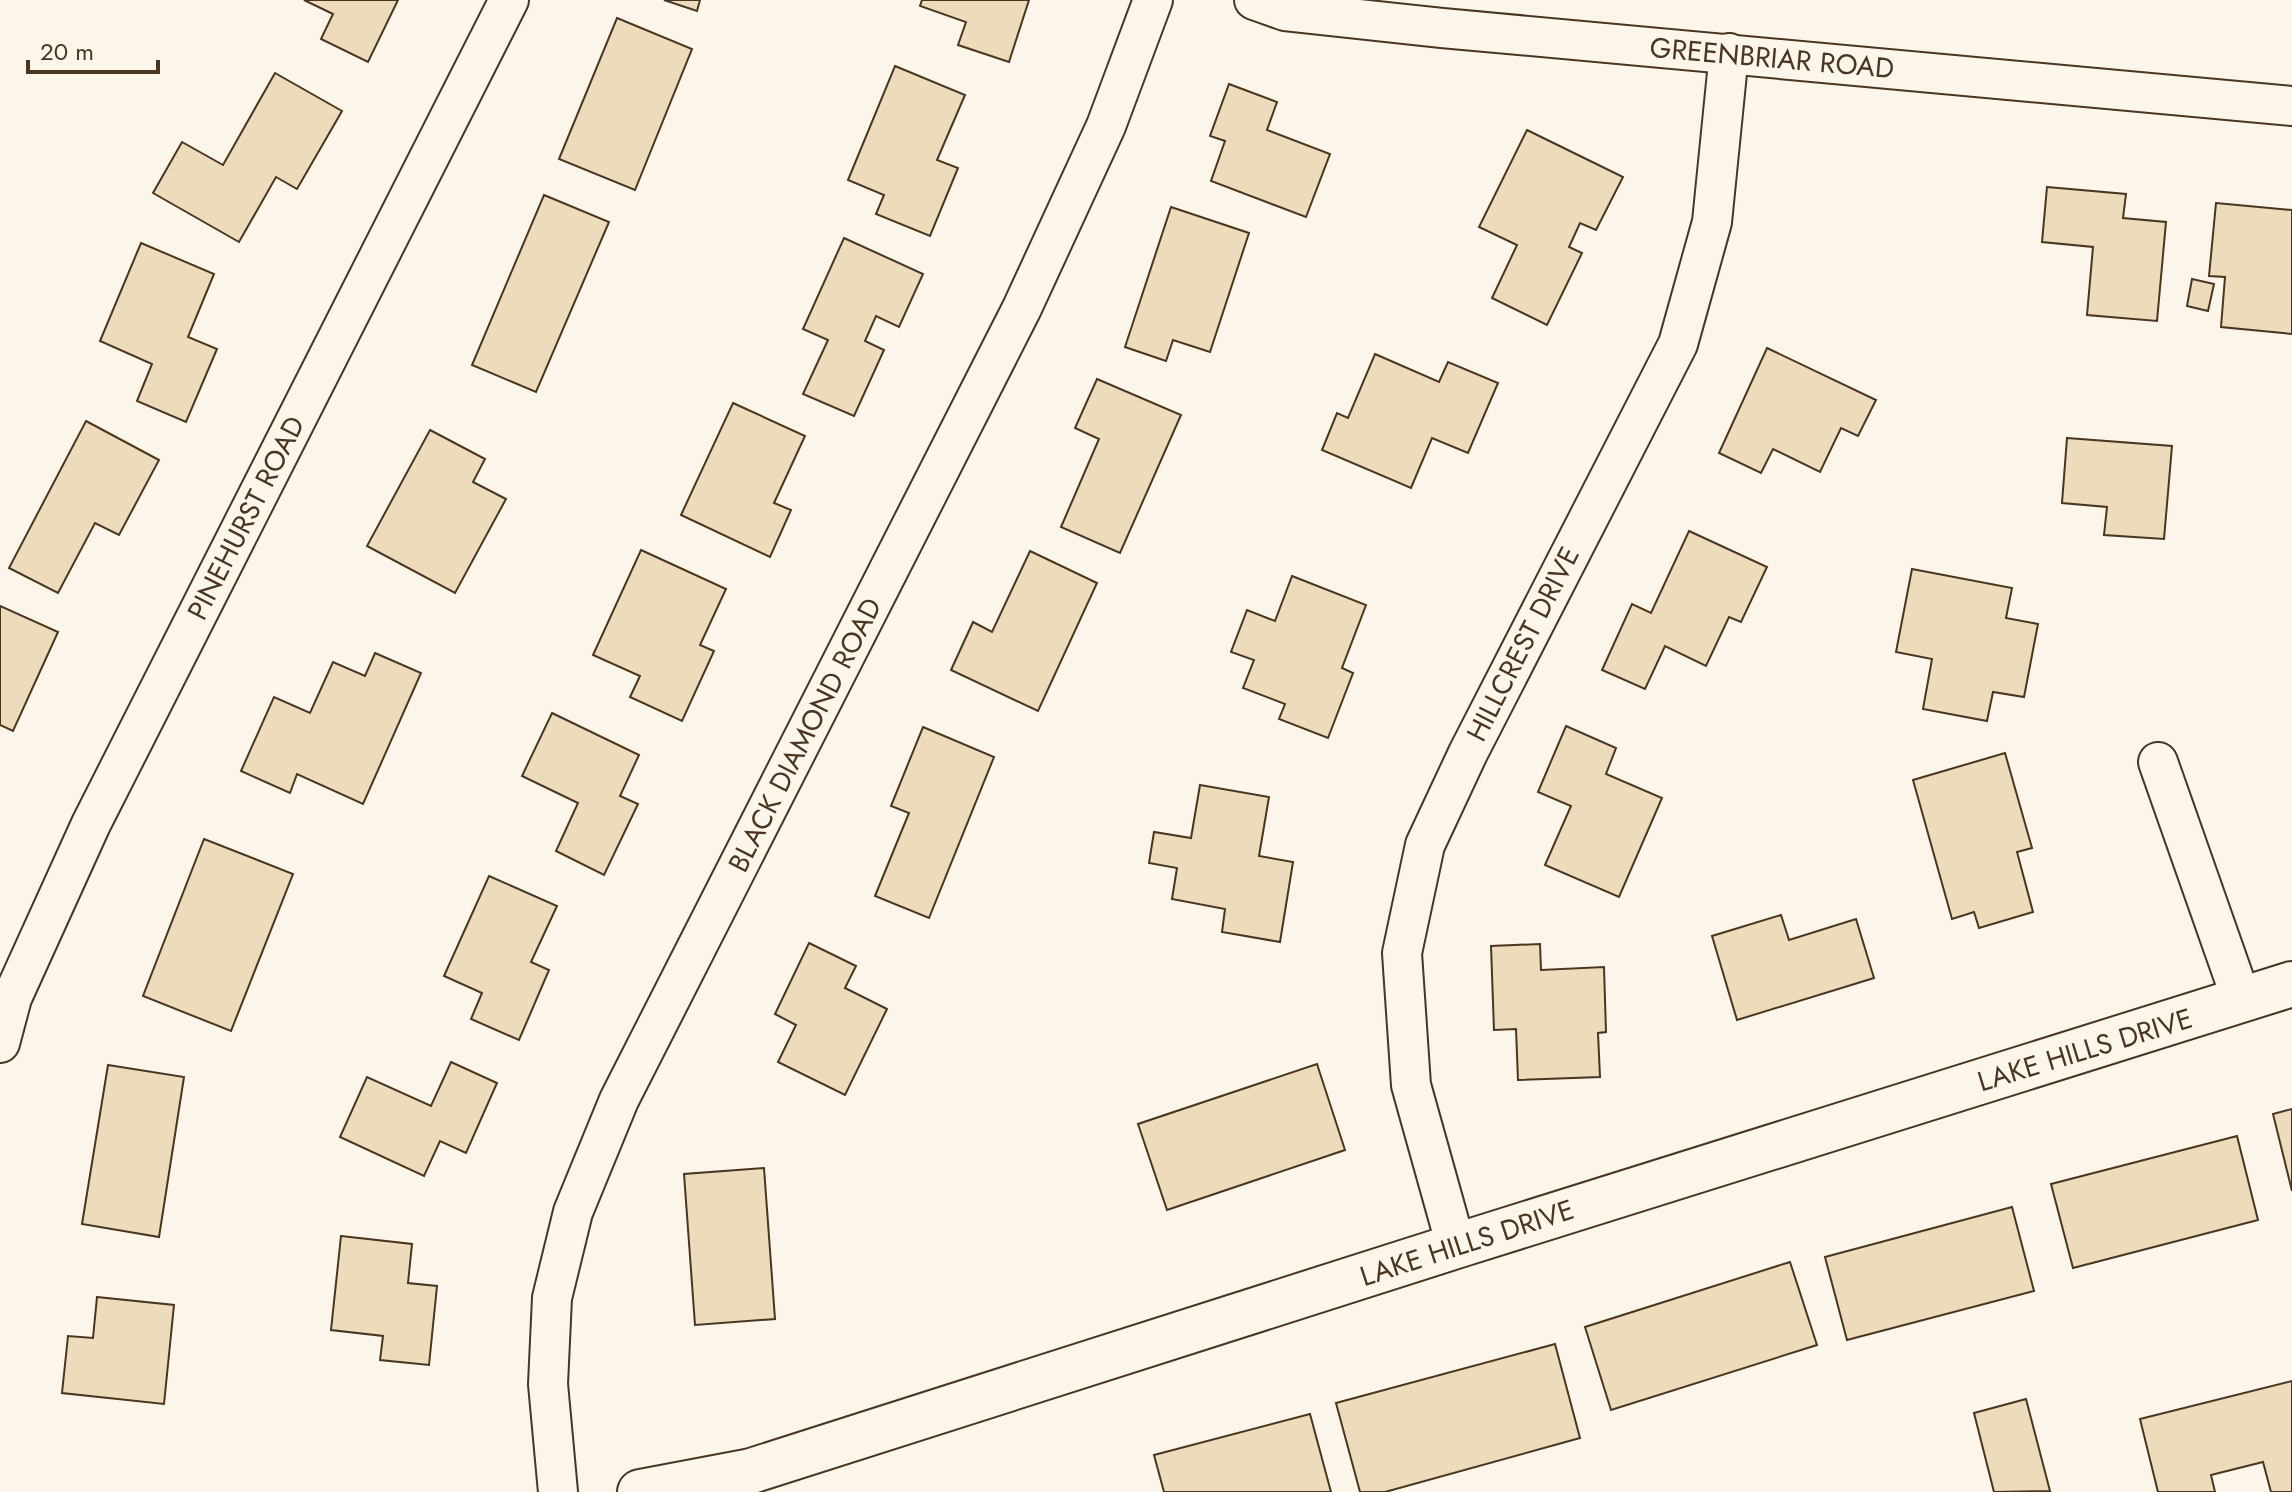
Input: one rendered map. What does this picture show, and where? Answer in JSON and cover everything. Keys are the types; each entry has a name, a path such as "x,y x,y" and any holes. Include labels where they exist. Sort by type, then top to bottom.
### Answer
{"street":[{"name":"PINEHURST ROAD","path":"0,1043 12,998 91,824 509,0"},
{"name":"BLACK DIAMOND ROAD","path":"558,1492 548,1384 552,1298 573,1212 619,1100 1022,308 1106,126 1153,0"},
{"name":"GREENBRIAR ROAD","path":"1254,0 1285,11 1442,28 2292,106"},
{"name":"HILLCREST DRIVE","path":"1456,1246 1411,1085 1402,953 1425,845 1468,753 1678,344 1712,222 1729,53"},
{"path":"2158,762 2242,1001"},
{"name":"LAKE HILLS DRIVE","path":"640,1492 751,1471 2292,984"}],"building":[{"path":"304,0 398,0 368,62 321,39 333,14"},
{"path":"664,0 700,0 697,11"},
{"path":"922,0 1029,0 1009,62 958,45 966,22 920,6"},
{"path":"617,18 692,49 635,190 559,159"},
{"path":"895,66 965,95 937,160 958,168 930,236 876,214 884,195 848,180"},
{"path":"275,73 342,111 297,189 276,177 239,242 153,193 182,142 223,165"},
{"path":"1229,84 1277,102 1267,130 1330,154 1306,217 1211,181 1225,141 1210,136"},
{"path":"1527,130 1623,177 1596,230 1580,223 1569,247 1582,253 1547,325 1492,298 1517,245 1479,227"},
{"path":"2047,187 2126,194 2123,218 2166,222 2157,321 2087,315 2093,247 2042,242"},
{"path":"544,195 609,222 536,392 472,365"},
{"path":"2216,203 2292,210 2292,334 2221,327 2225,277 2209,276"},
{"path":"1171,207 1249,233 1210,352 1173,340 1166,361 1125,347"},
{"path":"844,238 923,274 899,327 876,316 865,341 884,350 854,416 803,394 828,340 803,329"},
{"path":"141,243 214,274 188,337 217,349 186,422 137,401 152,364 100,341"},
{"path":"2192,279 2214,284 2208,311 2187,306"},
{"path":"1767,348 1876,400 1858,436 1841,428 1820,472 1773,449 1761,473 1719,453"},
{"path":"1375,354 1439,382 1448,362 1498,383 1468,453 1432,438 1411,488 1322,450 1337,413 1348,418"},
{"path":"1097,379 1181,415 1120,553 1061,527 1099,439 1075,428"},
{"path":"733,403 805,436 774,503 791,510 770,557 681,515"},
{"path":"86,421 159,460 119,535 95,523 58,593 9,568"},
{"path":"430,430 485,459 473,482 506,499 455,593 367,546"},
{"path":"2067,438 2172,446 2164,539 2104,535 2107,507 2062,503"},
{"path":"1689,531 1767,567 1741,622 1729,617 1706,666 1665,646 1645,689 1602,670 1632,604 1651,613"},
{"path":"641,550 726,589 700,645 714,651 682,721 630,697 640,676 593,655"},
{"path":"1030,551 1097,583 1038,711 951,670 973,622 992,632"},
{"path":"1912,569 2012,588 2006,618 2038,624 2024,697 1993,692 1987,721 1923,709 1932,659 1896,652"},
{"path":"1292,576 1366,605 1342,668 1353,673 1328,738 1279,719 1285,704 1243,688 1254,660 1231,652 1247,610 1275,621"},
{"path":"0,606 58,632 13,731 0,725"},
{"path":"375,653 421,673 363,804 297,774 290,793 241,771 274,697 310,713 333,662 365,676"},
{"path":"552,713 639,755 620,796 638,804 604,875 556,851 578,803 522,776"},
{"path":"1566,726 1616,748 1606,774 1662,798 1619,897 1545,865 1571,806 1538,792"},
{"path":"923,727 994,757 929,918 875,896 909,813 891,806"},
{"path":"2005,753 2032,848 2017,852 2033,912 1979,928 1974,912 1952,919 1913,780"},
{"path":"1200,785 1269,797 1259,856 1293,862 1280,942 1222,932 1225,909 1172,899 1177,868 1149,863 1154,832 1191,838"},
{"path":"204,839 293,874 231,1031 143,996"},
{"path":"489,876 557,906 531,962 549,970 519,1040 471,1019 482,993 444,976"},
{"path":"1781,915 1789,940 1856,919 1874,978 1737,1020 1712,936"},
{"path":"809,943 856,966 845,988 887,1009 845,1095 778,1062 796,1025 775,1014"},
{"path":"1540,944 1541,970 1604,967 1606,1032 1598,1033 1600,1077 1518,1080 1516,1029 1494,1030 1491,946"},
{"path":"451,1062 497,1083 466,1153 440,1141 424,1176 340,1137 367,1077 431,1106"},
{"path":"1317,1064 1345,1150 1167,1210 1138,1124"},
{"path":"108,1065 184,1077 159,1237 82,1224"},
{"path":"2292,1109 2292,1191 2273,1114"},
{"path":"2237,1136 2258,1220 2073,1268 2051,1184"},
{"path":"764,1168 775,1319 695,1325 684,1174"},
{"path":"2012,1207 2034,1291 1847,1340 1825,1257"},
{"path":"341,1236 412,1244 408,1283 437,1286 429,1365 380,1360 383,1336 331,1330"},
{"path":"1790,1262 1817,1345 1611,1410 1585,1327"},
{"path":"97,1297 174,1305 164,1404 62,1393 68,1336 93,1338"},
{"path":"1555,1344 1580,1438 1385,1492 1360,1492 1336,1403"},
{"path":"2292,1381 2292,1492 2271,1492 2263,1462 2211,1475 2215,1492 2158,1492 2140,1419"},
{"path":"2026,1399 2050,1491 1994,1492 1974,1413"},
{"path":"1310,1414 1331,1492 1164,1492 1154,1455"}]}
